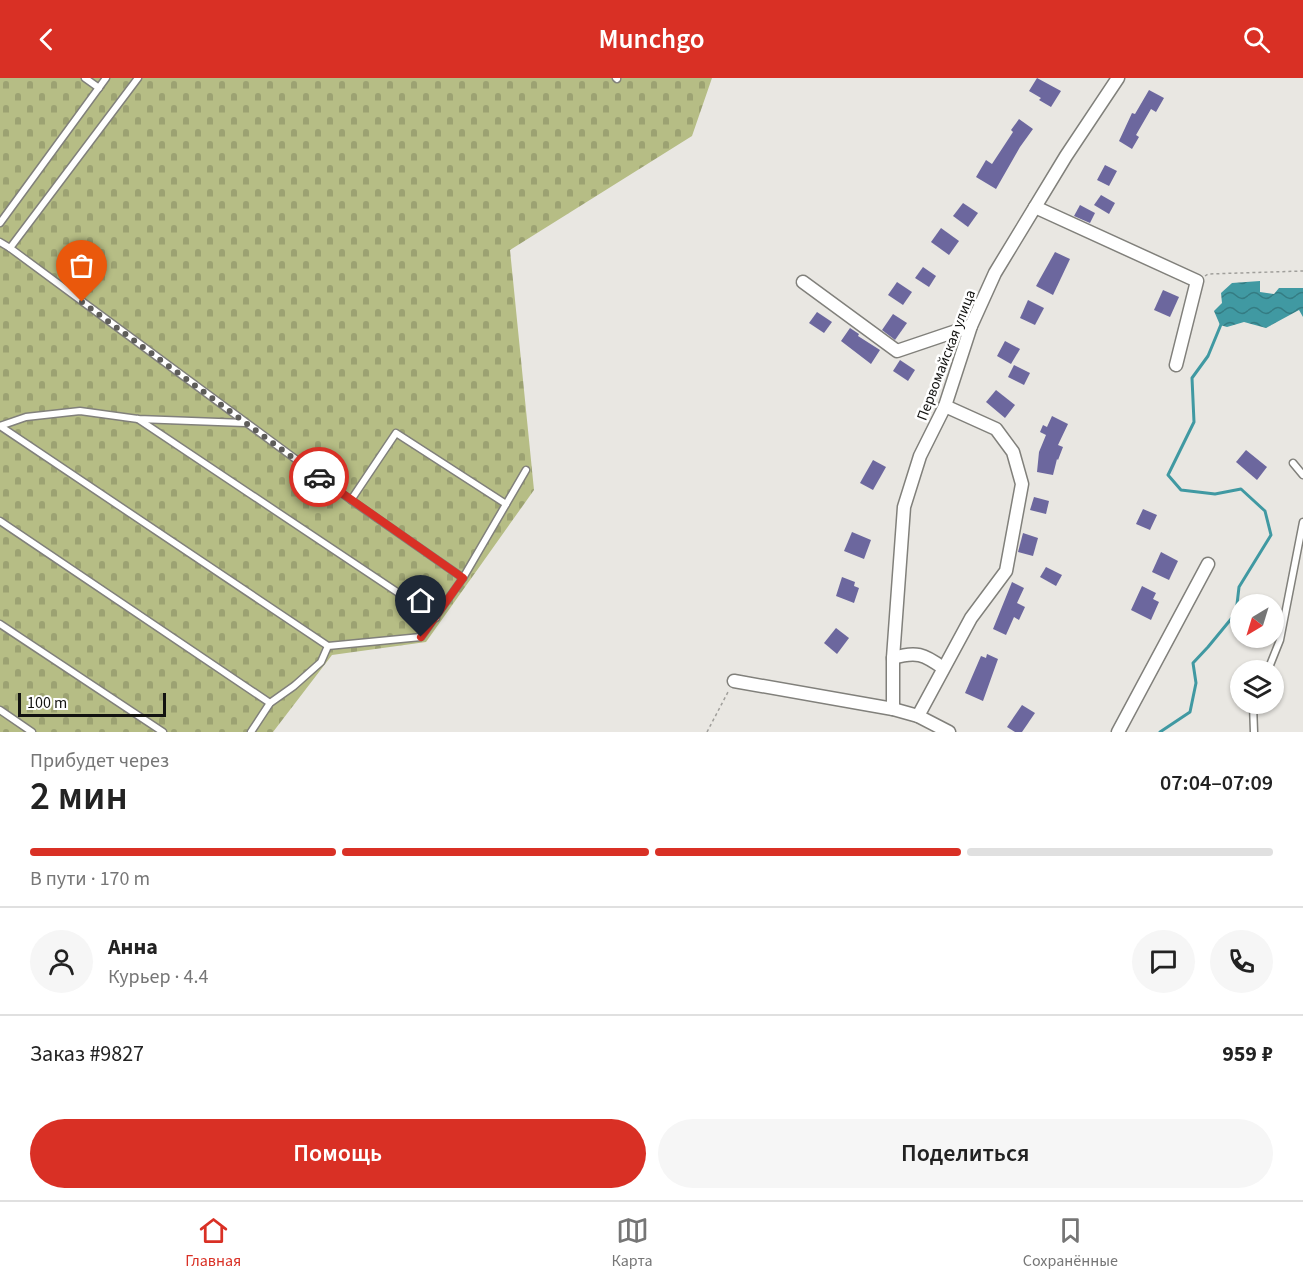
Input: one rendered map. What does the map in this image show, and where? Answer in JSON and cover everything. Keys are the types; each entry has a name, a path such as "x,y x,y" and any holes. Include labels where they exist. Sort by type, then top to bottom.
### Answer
{"street":[{"name":"Первомайская улица","path":"893,709 893,658 904,507 920,456 945,406 971,326 995,273 1118,78"},
{"path":"1035,207 1197,281 1176,365"},
{"path":"803,282 897,351 971,326"},
{"path":"918,716 970,618 1006,571 1022,484 1013,452 996,429 945,406"},
{"path":"1118,732 1208,564"},
{"path":"893,658 918,654 930,658 944,668"},
{"path":"734,681 893,709 918,716 932,728 949,732"}],"lane":[{"path":"85,78 99,88"},
{"path":"0,223 106,78"},
{"path":"10,248 138,78"},
{"path":"0,242 351,500 463,578"},
{"path":"0,426 26,417 80,411 138,419 245,423"},
{"path":"138,419 436,618"},
{"path":"0,426 328,646 421,637 463,578 526,470"},
{"path":"351,500 396,433 506,504"},
{"path":"1293,463 1303,476"},
{"path":"0,521 270,704"},
{"path":"1272,660 1280,640 1303,522"},
{"path":"0,624 163,732"},
{"path":"251,732 270,704 321,662 328,646"},
{"path":"0,710 32,732"},
{"path":"1253,714 1254,732"}],"path":[{"path":"1197,281 1208,274 1303,271"},
{"path":"707,732 734,681"}],"green space":[{"path":"0,78 712,78 692,136 510,250 534,490 426,642 332,655 273,732 0,732"}],"water":[{"path":"1260,281 1260,292 1274,294 1279,288 1303,288 1303,317 1299,310 1266,328 1244,322 1227,327 1220,325 1214,311 1222,303 1221,293 1232,283"}],"building":[{"path":"1037,78 1061,91 1051,107 1029,91"},
{"path":"1149,90 1164,98 1156,112 1151,109 1136,135 1139,137 1132,149 1119,141 1132,113 1135,114"},
{"path":"1019,119 1033,129 996,189 976,177 986,160 992,164"},
{"path":"1105,165 1117,171 1109,186 1097,180"},
{"path":"1101,195 1115,203 1109,214 1094,205"},
{"path":"963,203 978,213 968,227 953,216"},
{"path":"1080,205 1095,213 1090,223 1074,216"},
{"path":"941,228 959,241 949,255 931,242"},
{"path":"1055,252 1070,259 1053,295 1036,286"},
{"path":"923,267 936,276 929,287 915,278"},
{"path":"897,282 912,292 903,305 888,295"},
{"path":"1163,290 1179,297 1170,317 1154,310"},
{"path":"1028,300 1044,308 1035,325 1020,318"},
{"path":"817,312 832,322 824,333 809,323"},
{"path":"893,314 907,323 895,340 882,330"},
{"path":"850,328 880,350 871,364 841,341"},
{"path":"1005,341 1020,349 1011,364 997,356"},
{"path":"900,360 915,370 908,381 893,371"},
{"path":"1014,365 1030,373 1024,385 1008,377"},
{"path":"996,390 1015,405 1005,418 986,402"},
{"path":"1052,416 1068,424 1058,445 1063,447 1053,475 1037,472 1039,452 1046,435 1040,432 1043,425 1047,427"},
{"path":"1246,450 1267,467 1257,480 1236,462"},
{"path":"873,460 886,467 873,490 860,483"},
{"path":"1034,497 1049,501 1046,514 1030,510"},
{"path":"1143,509 1157,515 1150,530 1136,524"},
{"path":"852,532 871,540 864,559 844,551"},
{"path":"1023,533 1038,538 1033,556 1018,552"},
{"path":"1161,552 1178,561 1169,580 1152,572"},
{"path":"1046,567 1062,575 1056,586 1040,577"},
{"path":"842,577 855,582 854,586 859,588 854,603 836,596"},
{"path":"1012,582 1024,588 1017,603 1025,607 1019,620 1014,617 1006,635 993,629"},
{"path":"1142,586 1156,593 1153,599 1159,602 1151,620 1131,610"},
{"path":"836,628 849,638 837,654 824,643"},
{"path":"987,654 998,659 983,701 965,693 981,656 986,658"},
{"path":"1022,705 1035,713 1022,732 1015,732 1007,727"}],"waterway":[{"path":"1160,732 1190,712 1196,683 1193,663 1236,613 1239,587 1271,535 1265,511 1241,489 1215,494 1181,490 1168,475 1194,422 1192,378 1208,356 1222,322"}],"way so far":[{"path":"82,302 319,477"}],"route":[{"path":"319,477 463,578 421,637"}]}
